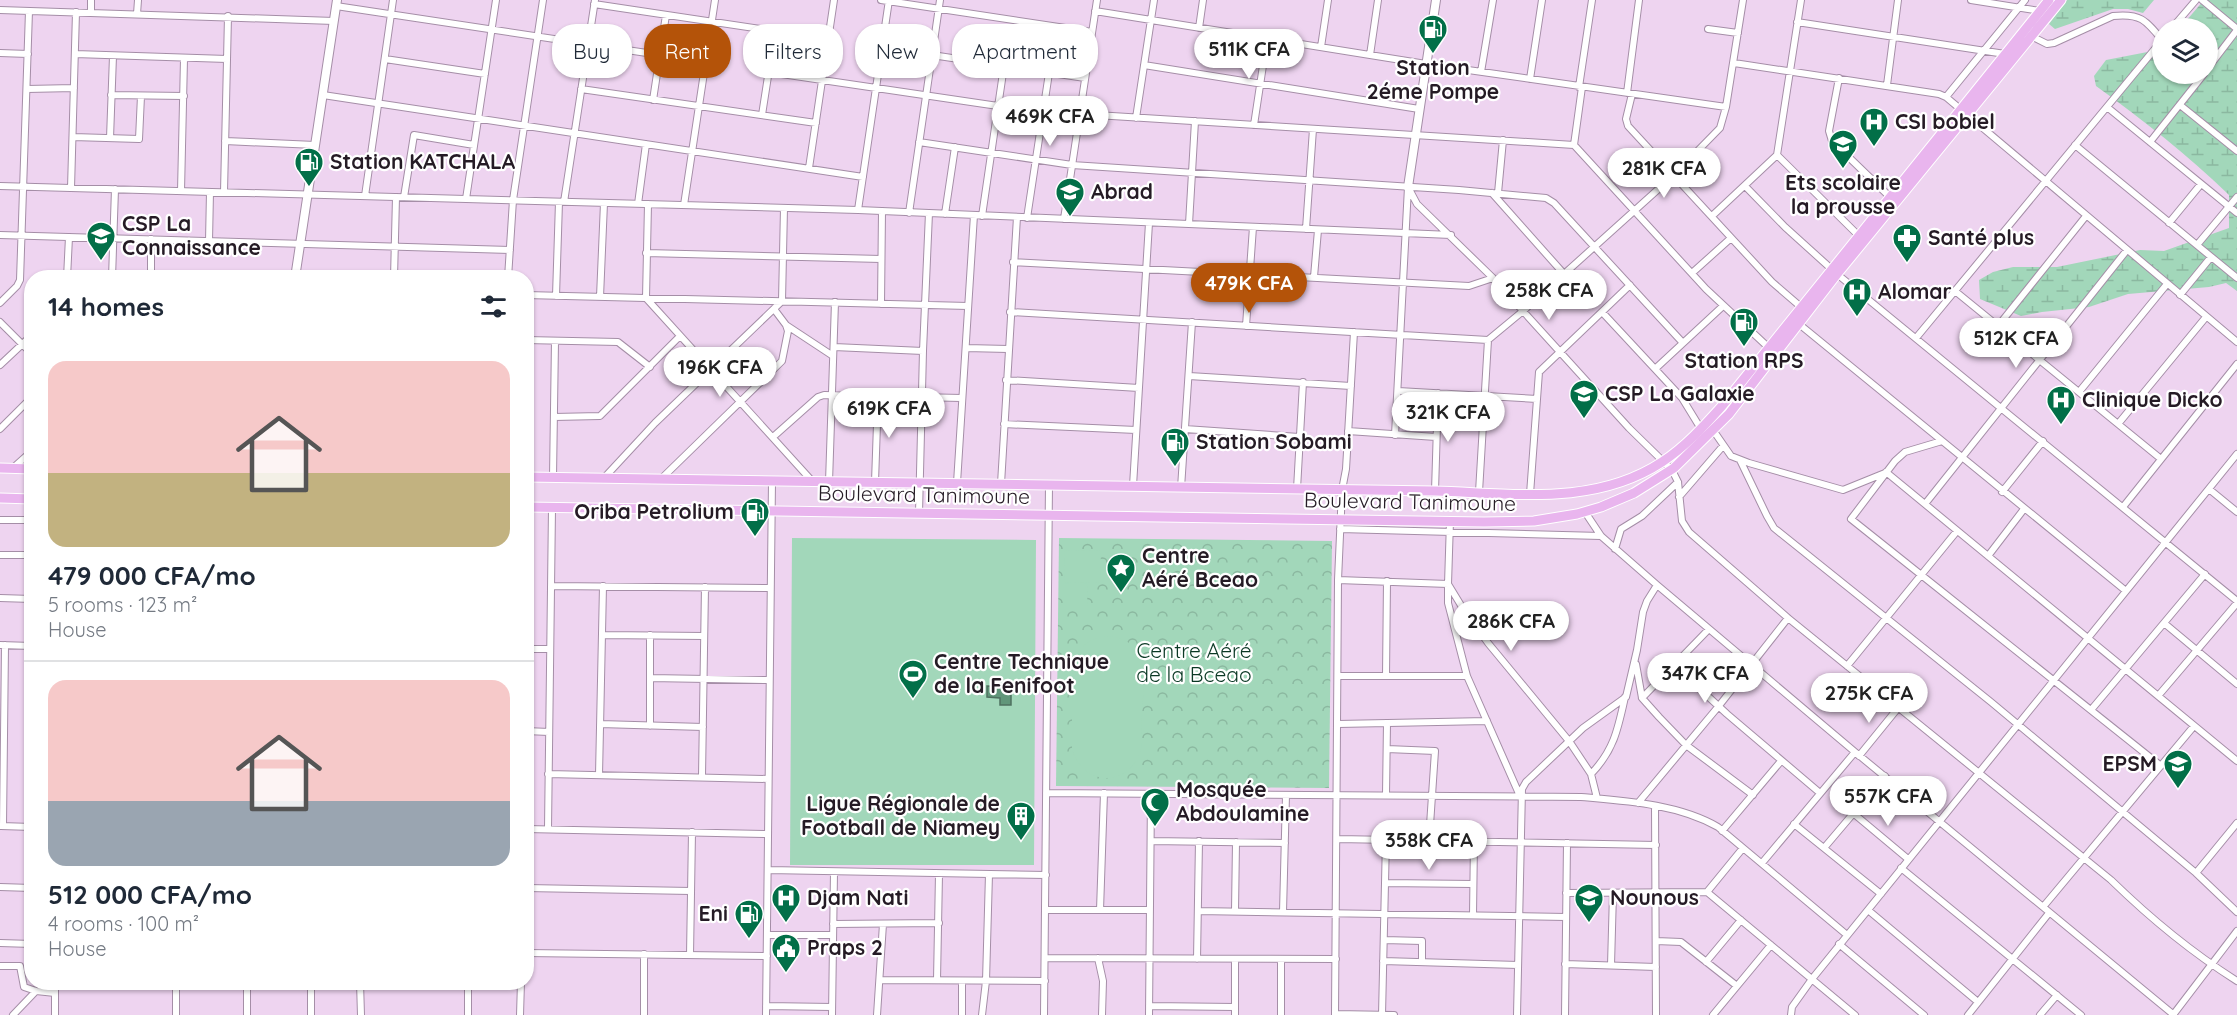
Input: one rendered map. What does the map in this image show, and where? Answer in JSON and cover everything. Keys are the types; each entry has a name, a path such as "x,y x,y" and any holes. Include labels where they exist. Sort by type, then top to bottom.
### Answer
{"main road":[{"name":"Boulevard Tanimoune","path":"534,477 1530,494 1588,491 1629,479 1664,461 1701,429 1722,406 1768,347 1835,271 1965,111 2005,54 2049,0"},
{"name":"Boulevard Tanimoune","path":"534,507 1048,514 1450,526 1564,518 1585,512 1634,493 1672,470 1729,414 1799,324 1859,236 1890,197 2061,0"},
{"path":"0,468 24,469"},
{"path":"0,498 24,499"}],"street":[{"path":"91,0 91,12"},
{"path":"137,14 138,0"},
{"path":"365,196 393,0"},
{"path":"466,199 496,0"},
{"path":"509,270 513,200 543,0"},
{"path":"684,205 715,0"},
{"path":"830,24 834,0"},
{"path":"881,0 1039,24"},
{"path":"937,24 940,0"},
{"path":"1093,24 1097,0"},
{"path":"1136,118 1154,0"},
{"path":"1198,28 1203,0"},
{"path":"1321,47 1328,0"},
{"path":"1370,55 1378,0"},
{"path":"1395,435 1408,187 1436,0"},
{"path":"1481,72 1493,0"},
{"path":"1530,79 1542,0"},
{"path":"1574,145 1592,0"},
{"path":"1639,0 1626,123 1775,285 1801,307"},
{"path":"1010,312 1488,340 1674,175 1719,129 1726,107 1743,0"},
{"path":"1712,216 1777,155 1801,0"},
{"path":"1887,85 1898,0"},
{"path":"1971,0 2040,11"},
{"path":"1946,97 2025,0"},
{"path":"2181,18 2196,0"},
{"path":"2202,0 2237,30 2218,55"},
{"path":"858,210 889,1"},
{"path":"591,24 594,2 743,26"},
{"path":"296,270 337,3 391,14 552,38"},
{"path":"0,10 334,21"},
{"path":"0,303 19,283 23,236 29,11"},
{"path":"1095,11 1426,64 1726,107"},
{"path":"72,188 76,12"},
{"path":"665,24 666,15"},
{"path":"2031,36 2047,44 2054,43 2113,16 2123,15 2140,17 2152,27"},
{"path":"224,192 228,16"},
{"path":"1797,22 2005,54"},
{"path":"1708,29 1738,33"},
{"path":"1254,125 1267,39"},
{"path":"0,53 28,54"},
{"path":"1916,338 2152,53"},
{"path":"75,54 227,59"},
{"path":"110,138 113,56"},
{"path":"385,58 485,74"},
{"path":"181,191 184,59"},
{"path":"1734,63 1887,85 1946,97 1965,111 2044,182 2237,342"},
{"path":"1144,65 1419,109"},
{"path":"556,296 561,202 583,78"},
{"path":"653,100 656,78"},
{"path":"762,115 767,78"},
{"path":"808,78 998,106"},
{"path":"909,213 929,78"},
{"path":"982,216 1002,78"},
{"path":"1027,218 1048,78"},
{"path":"1064,219 1085,78"},
{"path":"1839,78 1829,131 1832,141 1890,197"},
{"path":"809,168 822,80"},
{"path":"2150,142 2196,84"},
{"path":"27,89 74,88"},
{"path":"581,89 816,123"},
{"path":"323,95 863,177"},
{"path":"111,96 184,96"},
{"path":"73,137 139,140 141,96"},
{"path":"2180,105 2237,151"},
{"path":"2107,106 2237,213"},
{"path":"1080,114 1574,145 1723,306 1768,347"},
{"path":"1189,224 1195,121"},
{"path":"1306,229 1313,129"},
{"path":"404,197 414,135 474,145"},
{"path":"1503,140 1495,193 1564,274"},
{"path":"225,141 315,145"},
{"path":"919,142 1072,165 1495,193 1552,201 1683,343"},
{"path":"638,204 646,144"},
{"path":"2075,145 2237,278"},
{"path":"945,214 955,147"},
{"path":"1777,155 1859,236"},
{"path":"2169,223 2201,184"},
{"path":"0,186 858,210 1451,235"},
{"path":"1745,186 1785,227 1835,271 2237,602 2158,696"},
{"path":"1408,187 1417,204 1493,278 1632,431 1672,470 1678,482 1682,520 1689,532 1788,618 2111,880 2151,919 2237,981"},
{"path":"112,270 115,189"},
{"path":"209,241 210,192"},
{"path":"394,270 396,197"},
{"path":"2197,245 2237,197"},
{"path":"600,297 604,203"},
{"path":"648,204 646,298 812,481"},
{"path":"603,479 709,370 782,301 784,208"},
{"path":"880,304 882,212"},
{"path":"919,513 921,397 929,213"},
{"path":"957,483 974,215"},
{"path":"1998,326 2086,216"},
{"path":"1001,484 1017,217"},
{"path":"1133,486 1149,223"},
{"path":"1246,326 1253,227"},
{"path":"1314,277 1318,230"},
{"path":"0,235 510,249"},
{"path":"67,270 69,237"},
{"path":"1692,273 1731,238"},
{"path":"151,239 151,270"},
{"path":"1925,504 2127,250"},
{"path":"646,253 881,259"},
{"path":"2180,295 2211,257"},
{"path":"1013,262 1471,285 1493,278"},
{"path":"2079,392 2167,284"},
{"path":"1530,494 1539,372 1630,285"},
{"path":"1955,291 2161,459"},
{"path":"534,295 968,306"},
{"path":"829,482 835,302"},
{"path":"1655,369 1723,306"},
{"path":"774,309 786,325 833,356"},
{"path":"1602,312 1684,401 1701,429"},
{"path":"2118,424 2206,317"},
{"path":"0,322 22,345 0,365"},
{"path":"1181,488 1192,322"},
{"path":"1799,324 2126,591"},
{"path":"660,479 782,361 787,342 786,325"},
{"path":"1354,332 1346,469 1342,490 1338,580 1335,1015 1395,1015"},
{"path":"554,417 599,417 679,336"},
{"path":"534,340 620,342 650,367"},
{"path":"1479,492 1488,340"},
{"path":"553,477 555,341"},
{"path":"834,347 923,351"},
{"path":"966,348 1008,349"},
{"path":"2123,507 2237,364"},
{"path":"1189,376 1351,386"},
{"path":"1006,380 1139,388"},
{"path":"1297,489 1303,382"},
{"path":"1398,391 1537,399"},
{"path":"1434,491 1438,393"},
{"path":"773,437 818,397 831,394 962,398"},
{"path":"875,482 878,395"},
{"path":"0,429 24,405"},
{"path":"1004,424 1136,430"},
{"path":"1185,429 1299,436"},
{"path":"1713,430 1731,456 1843,490 1886,472"},
{"path":"1348,431 1436,437"},
{"path":"1942,441 1905,452 1886,472 1851,519 2161,765"},
{"path":"2002,492 2043,441"},
{"path":"1679,497 1724,446"},
{"path":"1791,1015 1792,1007 1839,944 2237,454"},
{"path":"13,468 24,458"},
{"path":"1740,460 1774,528 2018,725 2196,873 2237,912"},
{"path":"1886,472 2237,761"},
{"path":"766,1015 772,481"},
{"path":"1615,549 1621,529 1642,516 1678,482"},
{"path":"1044,1015 1049,484"},
{"path":"2209,489 2237,512"},
{"path":"548,830 552,508"},
{"path":"1988,556 2024,509"},
{"path":"1585,512 1601,536 1657,585 1857,754 2174,1015 2237,931"},
{"path":"0,520 24,520"},
{"path":"1520,796 1467,676 1448,603 1450,526 1601,536"},
{"path":"1848,666 1957,531"},
{"path":"0,555 24,555"},
{"path":"2091,710 2205,574"},
{"path":"1338,580 1448,584"},
{"path":"1386,676 1387,581"},
{"path":"1448,584 1462,608 1488,643 1569,741 1591,774 1597,798"},
{"path":"1591,774 1603,761 1617,736 1637,650 1643,612 1657,585"},
{"path":"551,586 770,588"},
{"path":"599,775 603,586"},
{"path":"702,776 705,588"},
{"path":"0,598 24,599"},
{"path":"1638,803 1788,618"},
{"path":"2164,623 2237,684"},
{"path":"1642,698 1709,629"},
{"path":"602,635 704,636"},
{"path":"650,636 650,726"},
{"path":"24,646 3,645 1,826 24,827"},
{"path":"534,649 550,649"},
{"path":"1637,650 1637,676 1642,698 1686,745 1754,795"},
{"path":"1674,665 1718,707 1820,793"},
{"path":"1338,676 1467,676"},
{"path":"650,678 769,680"},
{"path":"1517,1015 1520,796 1526,782 1569,741 1626,696"},
{"path":"1762,863 1820,793 1898,708"},
{"path":"1338,724 1487,721"},
{"path":"1386,795 1387,723"},
{"path":"600,724 703,727"},
{"path":"2043,907 2194,726"},
{"path":"534,731 549,732"},
{"path":"1387,749 1435,751 1429,840"},
{"path":"1722,831 1781,761"},
{"path":"549,774 768,779"},
{"path":"1824,848 1885,776"},
{"path":"1046,793 1520,796 1597,798 1638,803 1699,817 1722,831 1847,935"},
{"path":"1100,910 1104,793"},
{"path":"1149,1015 1151,794"},
{"path":"1283,912 1286,795"},
{"path":"1655,807 1656,1015"},
{"path":"1853,813 1908,859"},
{"path":"2196,873 2237,823"},
{"path":"1794,824 1881,894"},
{"path":"534,829 768,834"},
{"path":"690,955 692,832"},
{"path":"1338,839 1656,845"},
{"path":"1382,1015 1386,840"},
{"path":"1197,959 1199,841"},
{"path":"1473,915 1474,841"},
{"path":"1150,842 1285,843"},
{"path":"1235,911 1236,842"},
{"path":"1564,1015 1567,843"},
{"path":"1707,892 1743,849"},
{"path":"1901,868 2081,1015"},
{"path":"768,870 1046,875"},
{"path":"832,1015 834,872"},
{"path":"937,980 939,874"},
{"path":"982,1015 986,981 988,874"},
{"path":"1385,883 1473,884"},
{"path":"0,887 24,888"},
{"path":"534,888 691,891"},
{"path":"1566,894 1707,892 1856,1015"},
{"path":"1611,965 1613,893"},
{"path":"1045,910 1149,910"},
{"path":"1868,910 1978,1002"},
{"path":"1198,911 1566,917"},
{"path":"1968,1015 2049,913"},
{"path":"1706,963 1741,920"},
{"path":"833,924 939,923"},
{"path":"877,1015 883,924"},
{"path":"767,935 833,935"},
{"path":"1384,940 1422,941 1422,962"},
{"path":"1656,941 1681,942 1737,986"},
{"path":"0,943 24,944"},
{"path":"1839,944 1924,1015"},
{"path":"1713,1015 1771,945"},
{"path":"534,952 767,956"},
{"path":"644,954 644,1015"},
{"path":"1045,958 1336,959"},
{"path":"1098,958 1103,981 1102,1015"},
{"path":"1235,959 1235,1015"},
{"path":"1281,959 1281,1015"},
{"path":"1383,961 1518,965"},
{"path":"1565,964 1656,967"},
{"path":"0,966 20,966 24,986"},
{"path":"880,980 1045,981"},
{"path":"962,981 962,1015"},
{"path":"176,990 176,1015"},
{"path":"247,990 247,1015"},
{"path":"311,990 311,1015"},
{"path":"360,990 361,1015"},
{"path":"468,990 468,1015"},
{"path":"520,1015 521,990"},
{"path":"13,1015 36,991 55,993 55,1015"},
{"path":"2040,1015 2056,995"},
{"path":"766,1006 832,1007"},
{"path":"1149,1006 1235,1006"},
{"path":"1194,1006 1195,1015"}],"green space":[{"path":"2067,0 2154,0 2143,13 2128,9 2113,9 2055,29 2049,24"},
{"path":"2204,0 2237,0 2237,291 2226,283 2209,287 2128,294 2089,307 2021,316 1980,299 1979,280 1993,272 2013,267 2057,267 2140,250 2164,251 2229,228 2229,195 2165,138 2096,86 2094,76 2106,60 2152,51 2152,84 2218,84 2218,18 2189,18"},
{"name":"Centre Technique de la Fenifoot","path":"792,538 1036,540 1034,865 790,865"},
{"name":"Centre Aéré de la Bceao","path":"1059,538 1332,541 1329,788 1056,786"},
{"path":"1065,550 1101,551 1100,583 1064,582"},
{"path":"1065,583 1088,584 1087,606 1065,606"},
{"path":"1109,636 1121,639 1137,650 1143,666 1143,687 1141,750 1127,771 1106,778 1086,771 1078,762 1072,749 1072,663 1086,644"}],"water":[{"path":"987,686 1011,687 1011,705 1000,705 1000,698 987,697"}],"place":[{"name":"Station 2éme Pompe","path":"1433,54"},
{"name":"CSI bobiel","path":"1874,148"},
{"name":"Ets scolaire la prousse","path":"1843,170"},
{"name":"Station KATCHALA","path":"309,188"},
{"name":"Abrad","path":"1070,218"},
{"name":"CSP La Connaissance","path":"101,262"},
{"name":"Santé plus","path":"1907,264"},
{"name":"Alomar","path":"1857,318"},
{"name":"Station RPS","path":"1744,348"},
{"name":"CSP La Galaxie","path":"1584,420"},
{"name":"Clinique Dicko","path":"2061,426"},
{"name":"Station Sobami","path":"1175,468"},
{"name":"Oriba Petrolium","path":"755,538"},
{"name":"Centre Aéré Bceao","path":"1121,594"},
{"name":"Centre Technique de la Fenifoot","path":"913,700"},
{"name":"EPSM","path":"2178,790"},
{"name":"Mosquée Abdoulamine","path":"1155,828"},
{"name":"Ligue Régionale de Football de Niamey","path":"1021,842"},
{"name":"Djam Nati","path":"786,924"},
{"name":"Nounous","path":"1589,924"},
{"name":"Eni","path":"749,940"},
{"name":"Praps 2","path":"786,974"}]}
